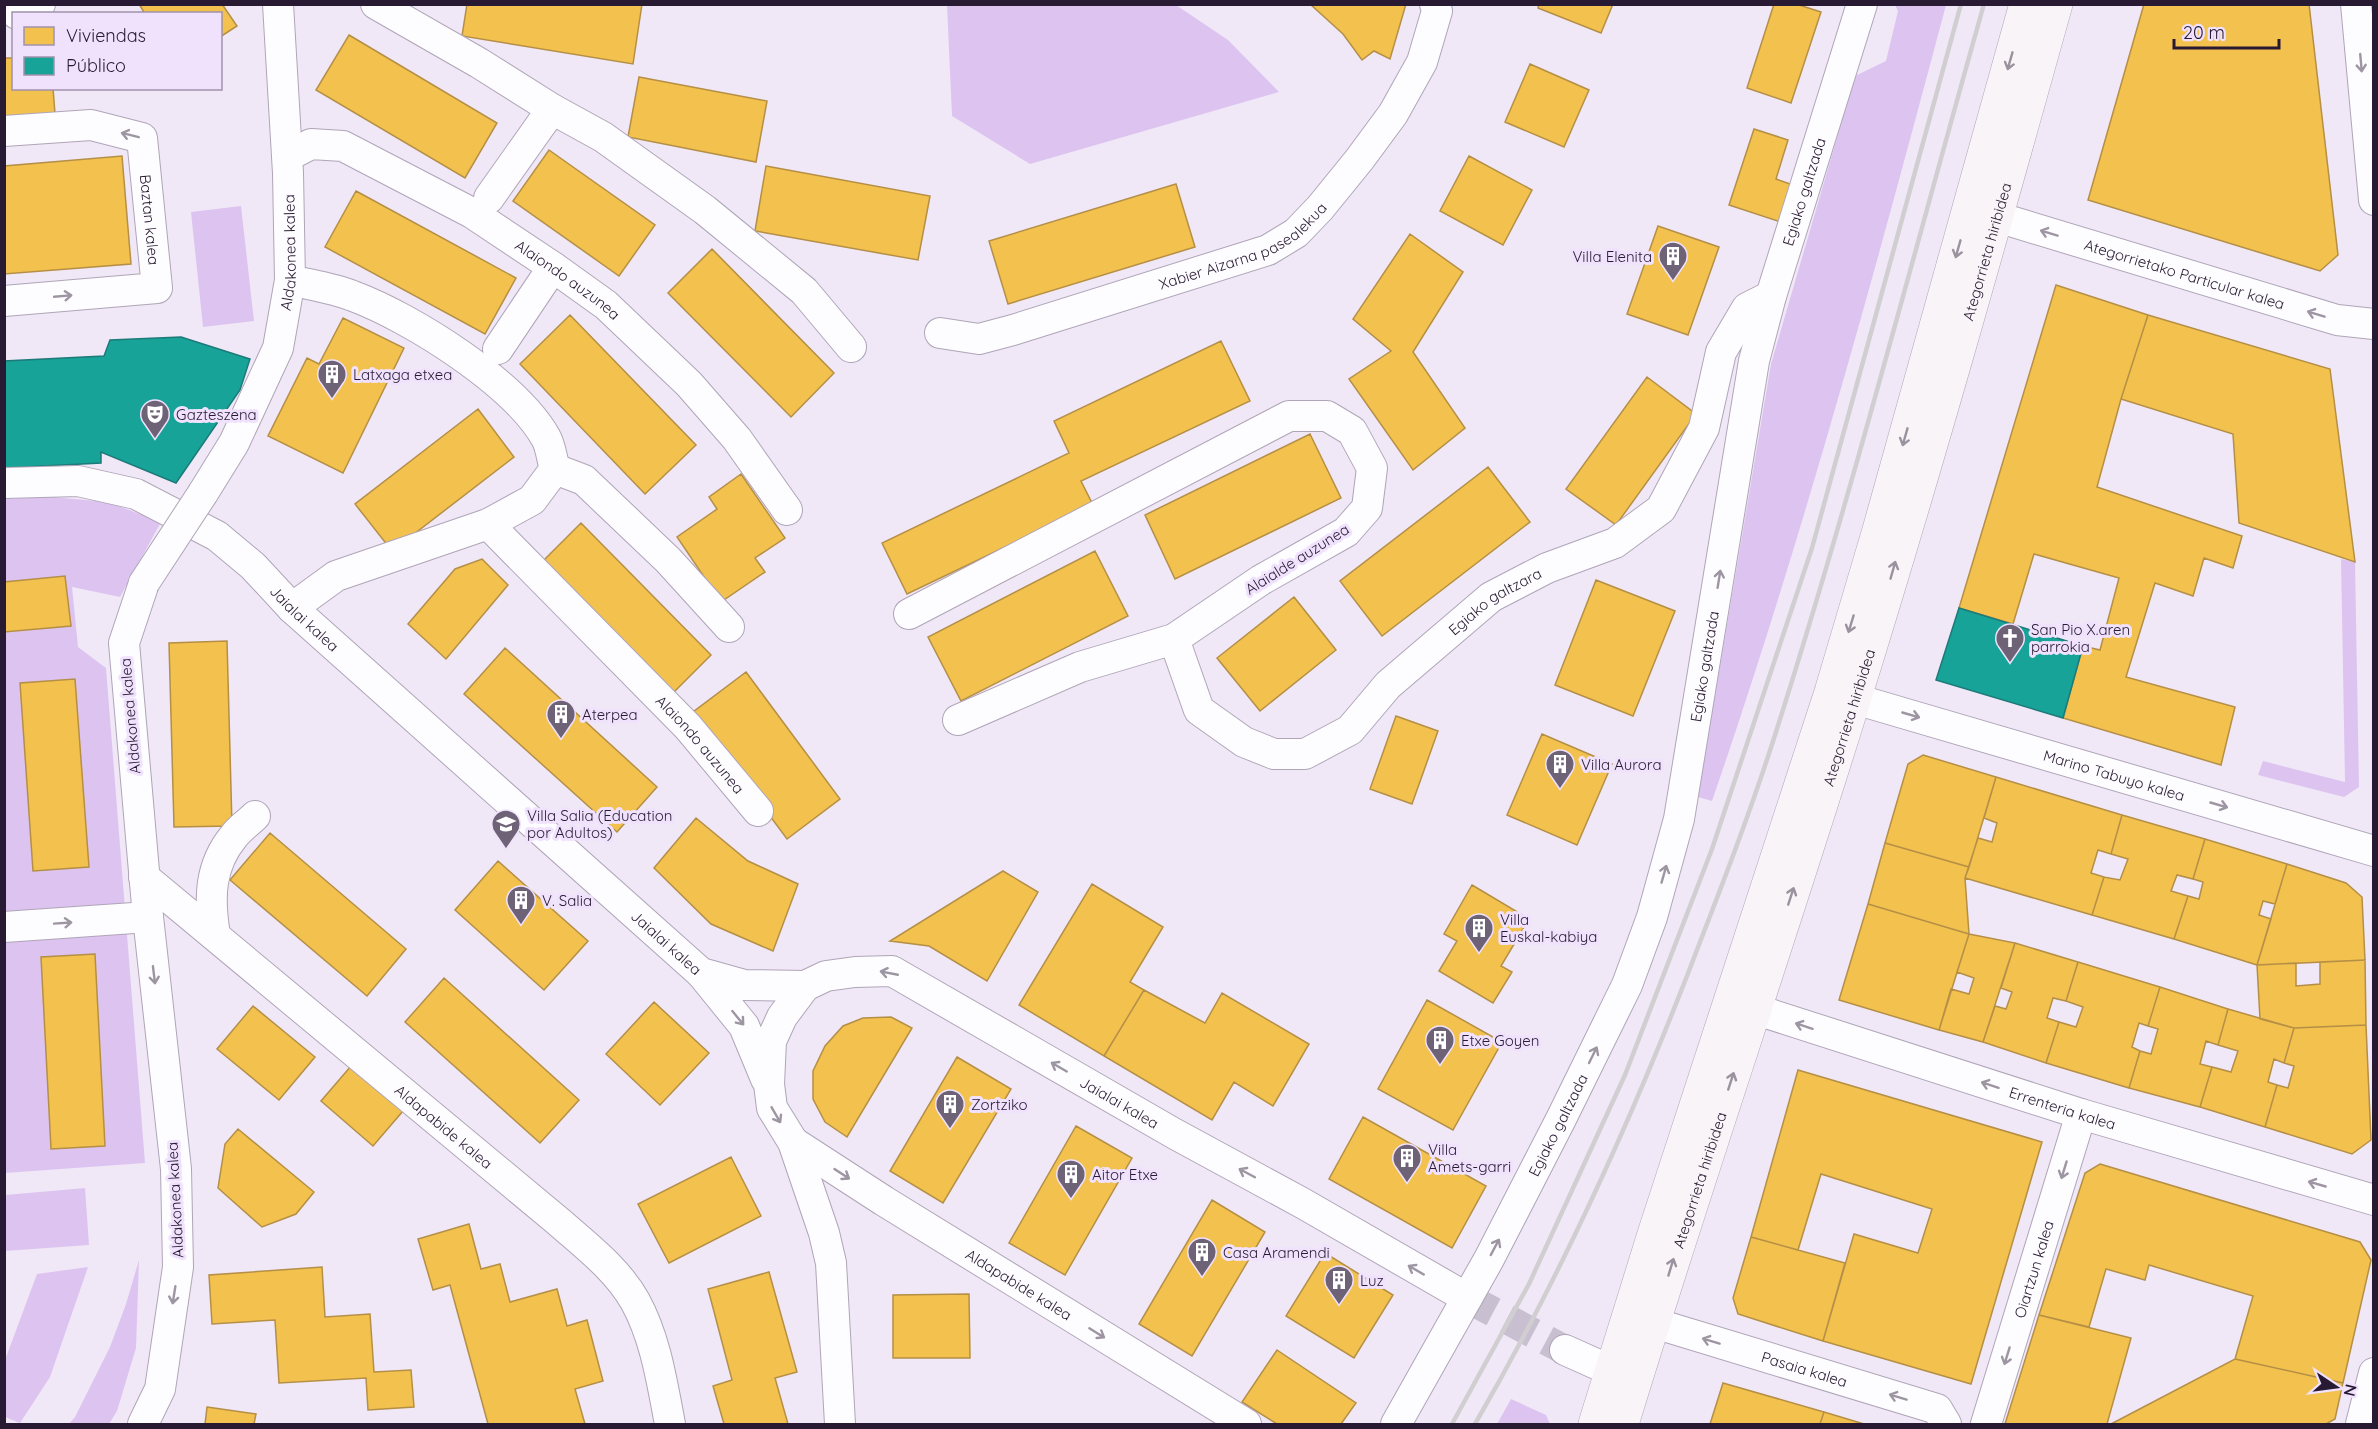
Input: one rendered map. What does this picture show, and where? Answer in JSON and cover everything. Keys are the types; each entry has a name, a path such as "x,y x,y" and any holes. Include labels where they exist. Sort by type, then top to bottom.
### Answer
{"main road":[{"name":"Ategorrieta hiribidea","path":"1639,1326 1662,1209 1834,681 1879,530 2026,4"},
{"name":"Ategorrieta hiribidea","path":"1595,1425 1626,1368 1639,1326 1754,1009 1855,699 1997,217 2056,4"},
{"name":"Ategorrieta hiribidea","path":"1623,1425 1626,1368"}],"street":[{"path":"20,12 40,4"},
{"name":"Aldakonea kalea","path":"143,1425 160,1389 178,1267 176,1169 144,877 124,644 144,583 234,443 278,348 290,280 288,156 278,4"},
{"path":"376,4 603,137 705,210 804,291 851,346"},
{"name":"Egiako galtzada","path":"1396,1425 1521,1200 1627,985 1652,917 1679,819 1754,360 1771,296 1862,4"},
{"path":"2356,4 2373,185"},
{"name":"Xabier Aizarna pasealekua","path":"940,333 979,339 1013,330 1268,250 1296,233 1353,168 1393,114 1422,62 1437,6"},
{"path":"489,198 552,109"},
{"name":"Baztan kalea","path":"4,131 91,125 142,138 157,288 4,301"},
{"name":"Alaiondo auzunea","path":"288,156 311,144 343,146 472,213 553,267 606,305 688,384 737,439 786,510"},
{"name":"Ategorrietako Particular kalea","path":"1997,217 2337,320 2373,324"},
{"path":"498,349 553,267"},
{"path":"290,280 352,296 403,320 466,359 514,398 546,439 555,469"},
{"name":"Egiako galtzara","path":"1174,639 1199,710 1244,742 1274,754 1305,754 1350,730 1388,685 1491,597 1547,568 1615,543 1661,509 1704,428 1721,352 1747,308 1771,296"},
{"name":"Alaialde auzunea","path":"909,614 1289,416 1327,416 1352,430 1372,468 1367,508 1346,532 1261,580 1174,639 1080,667 958,720"},
{"path":"292,608 336,576 488,524 532,500 555,469"},
{"path":"555,469 584,480 668,560 729,627"},
{"name":"Jaialai kalea","path":"4,483 78,481 136,494 217,536 253,566 292,608 701,973 744,985 805,986 826,976 892,971 1467,1298"},
{"name":"Alaiondo auzunea","path":"488,524 688,727 758,811"},
{"name":"Marino Tabuyo kalea","path":"1855,699 2373,850"},
{"path":"216,935 210,905 215,869 234,836 255,816"},
{"name":"Aldapabide kalea","path":"144,877 559,1222 617,1276 635,1300 648,1328 656,1354 670,1425"},
{"path":"4,927 148,917"},
{"path":"701,973 744,1026 769,1084"},
{"path":"769,1084 771,1041 782,1017 805,986"},
{"name":"Errenteria kalea","path":"1754,1009 2081,1114 2373,1200"},
{"name":"Aldapabide kalea","path":"769,1084 772,1108 793,1142 824,1233 831,1263 840,1425"},
{"name":"Oiartzun kalea","path":"1986,1425 2081,1114"},
{"name":"Aldapabide kalea","path":"793,1142 884,1201 1246,1425"},
{"name":"Pasaia kalea","path":"1639,1326 1937,1409 1946,1425"},
{"path":"1565,1350 1626,1368"},
{"path":"2361,1425 2373,1373"}],"shaded area":[{"path":"947,5 1176,5 1228,40 1279,92 1030,164 952,116"},
{"path":"1895,5 1946,5 1807,505 1712,801 1698,797 1771,364 1855,76 1886,61 1898,11"},
{"path":"241,206 254,321 203,327 191,212"},
{"path":"52,497 108,502 161,522 120,597 72,587 78,647 106,668 145,1163 5,1173 5,499"},
{"path":"2341,559 2355,562 2359,787 2344,797 2258,775 2263,761 2345,782"},
{"path":"85,1188 89,1245 5,1251 5,1195"},
{"path":"139,1260 136,1348 117,1411 109,1424 69,1424 75,1417 110,1347"},
{"path":"88,1267 50,1377 20,1423 5,1417 5,1360 37,1274"},
{"path":"1511,1399 1546,1415 1550,1424 1497,1424"}],"building: Viviendas":[{"path":"139,4 222,4 237,26 222,36 222,12 144,12"},
{"path":"467,4 642,4 633,64 462,36"},
{"path":"1310,4 1406,4 1390,59 1374,51 1362,60 1343,34"},
{"path":"1539,4 1613,4 1601,33 1538,8"},
{"path":"1774,4 1796,4 1821,12 1791,103 1747,88"},
{"path":"2144,4 2309,4 2338,255 2320,271 2088,200"},
{"path":"349,35 497,123 465,178 316,90"},
{"path":"4,58 12,58 12,90 53,90 55,114 4,117"},
{"path":"1530,64 1589,90 1564,147 1505,122"},
{"path":"639,77 767,101 756,162 628,137"},
{"path":"1754,129 1788,140 1776,179 1793,185 1781,222 1729,205"},
{"path":"549,150 655,225 619,276 513,201"},
{"path":"122,156 131,264 4,274 4,166"},
{"path":"1469,156 1532,190 1503,245 1440,211"},
{"path":"766,166 930,196 918,260 755,231"},
{"path":"1176,184 1195,247 1008,304 989,241"},
{"path":"356,191 516,278 485,334 325,247"},
{"name":"Villa Elenita","path":"1658,226 1719,247 1688,335 1627,314"},
{"path":"1410,234 1463,272 1413,352 1465,428 1413,470 1349,379 1391,351 1353,319"},
{"path":"712,249 834,373 791,417 668,293"},
{"path":"2056,285 2148,315 2121,399 2097,487 2242,536 2233,568 2204,558 2193,596 2155,583 2126,677 2235,707 2221,765 2063,718 2083,646 2100,650 2119,578 2034,554 2013,624 1959,608"},
{"path":"570,315 696,445 645,494 520,364"},
{"path":"2148,315 2330,369 2355,562 2239,523 2233,434 2121,399"},
{"name":"Latxaga etxea","path":"343,318 404,348 343,473 268,436 307,358 319,364"},
{"path":"1221,341 1250,401 1081,481 1093,505 907,594 882,543 1069,453 1054,421"},
{"path":"1647,377 1696,414 1616,525 1566,489"},
{"path":"478,409 514,457 392,551 355,504"},
{"path":"1310,434 1341,498 1175,579 1145,515"},
{"path":"1488,467 1530,522 1382,636 1340,581"},
{"path":"741,474 785,538 755,558 765,572 721,602 677,537 717,509 709,497"},
{"path":"581,523 711,655 667,699 537,567"},
{"path":"1095,551 1128,616 961,701 928,637"},
{"path":"482,559 508,585 446,659 408,624 455,569"},
{"path":"65,576 71,626 4,632 4,582"},
{"path":"1596,580 1675,611 1633,716 1555,685"},
{"path":"1294,597 1336,650 1260,711 1217,658"},
{"path":"227,641 232,826 174,827 169,643"},
{"name":"Aterpea","path":"505,648 657,787 617,832 464,694"},
{"path":"746,672 840,799 787,839 693,712"},
{"path":"75,679 89,867 33,871 20,683"},
{"path":"1396,716 1438,731 1412,804 1370,789"},
{"name":"Villa Aurora","path":"1542,734 1612,764 1577,845 1507,815"},
{"path":"1923,755 1996,777 1969,867 1885,843 1908,764"},
{"path":"1996,777 2122,815 2111,854 2098,850 2091,873 2104,877 2092,915 1965,878 1978,838 1992,842 1997,823 1984,818"},
{"path":"2122,815 2205,839 2193,879 2177,875 2171,891 2188,896 2174,939 2092,915 2104,877 2120,880 2128,859 2111,854"},
{"path":"696,818 748,861 798,884 773,951 711,924 654,868"},
{"path":"270,833 406,949 367,996 230,880"},
{"path":"2205,839 2287,864 2275,904 2263,901 2259,915 2271,919 2257,965 2174,939 2188,896 2199,899 2203,882 2193,879"},
{"path":"1885,843 1969,867 1965,878 1969,934 1868,904"},
{"name":"V. Salia","path":"498,861 588,941 544,990 455,910"},
{"path":"2287,864 2346,883 2362,897 2365,960 2257,965"},
{"path":"1003,871 1038,892 987,981 929,946 890,941"},
{"path":"1092,884 1163,927 1130,982 1144,990 1104,1056 1019,1005"},
{"name":"Villa Euskal-kabiya","path":"1472,885 1529,919 1501,966 1512,972 1493,1003 1439,971 1457,941 1444,934"},
{"path":"1868,904 1969,934 1939,1030 1839,1000"},
{"path":"1969,934 2015,943 1983,1042 1939,1030 1951,989 1969,994 1974,978 1957,972"},
{"path":"2015,943 2078,962 2066,1001 2053,998 2047,1018 2059,1022 2046,1063 1983,1042 1995,1006 2006,1009 2012,992 2001,988"},
{"path":"95,954 105,1146 51,1149 41,957"},
{"path":"2365,960 2366,1025 2294,1028 2260,1019 2257,965 2296,963 2296,986 2320,984 2320,962"},
{"path":"2078,962 2160,987 2148,1026 2139,1023 2132,1047 2140,1051 2129,1088 2046,1063 2059,1022 2076,1027 2083,1007 2066,1001"},
{"path":"444,978 579,1100 540,1143 405,1022"},
{"path":"2160,987 2228,1009 2218,1045 2206,1041 2200,1064 2212,1067 2200,1107 2129,1088 2140,1051 2151,1054 2158,1029 2148,1026"},
{"path":"1144,990 1205,1023 1222,993 1309,1044 1273,1106 1234,1082 1212,1120 1104,1056"},
{"name":"Etxe Goyen","path":"1427,1000 1502,1042 1453,1130 1378,1089"},
{"path":"654,1002 709,1053 660,1105 606,1054"},
{"path":"253,1006 315,1057 279,1100 217,1049"},
{"path":"2228,1009 2294,1028 2284,1063 2274,1059 2268,1082 2277,1085 2265,1127 2200,1107 2212,1067 2231,1072 2238,1051 2218,1045"},
{"path":"891,1017 912,1028 847,1137 825,1122 813,1099 813,1071 825,1046 843,1026 863,1018"},
{"path":"2366,1025 2371,1140 2352,1154 2265,1127 2277,1085 2288,1088 2294,1066 2284,1063 2294,1028"},
{"name":"Zortziko","path":"957,1057 1011,1089 943,1203 890,1171"},
{"path":"351,1066 403,1111 373,1146 321,1101"},
{"path":"1798,1070 2042,1142 1971,1384 1823,1341 1854,1234 1918,1253 1932,1209 1821,1174 1798,1250 1751,1237"},
{"name":"Villa Amets-garri","path":"1363,1117 1486,1186 1452,1248 1329,1179"},
{"name":"Aitor Etxe","path":"1076,1126 1132,1158 1065,1275 1009,1243"},
{"path":"238,1129 314,1192 296,1214 262,1227 218,1188 225,1144"},
{"path":"731,1157 761,1216 669,1263 638,1204"},
{"path":"2100,1164 2360,1242 2371,1260 2343,1383 2235,1359 2253,1296 2149,1265 2145,1280 2106,1269 2089,1327 2039,1315 2085,1173"},
{"name":"Casa Aramendi","path":"1212,1200 1265,1232 1192,1356 1139,1324"},
{"path":"469,1224 481,1269 500,1264 510,1302 557,1289 567,1326 587,1320 603,1381 575,1389 585,1424 488,1424 450,1285 433,1290 418,1239"},
{"path":"1751,1237 1845,1263 1823,1341 1738,1314 1733,1298"},
{"name":"Luz","path":"1325,1253 1393,1295 1354,1358 1286,1316"},
{"path":"322,1267 325,1317 370,1314 374,1372 411,1370 414,1407 368,1410 366,1378 279,1383 275,1320 212,1324 209,1275"},
{"path":"769,1272 797,1372 775,1378 788,1424 724,1424 713,1386 732,1380 708,1289"},
{"path":"969,1294 970,1358 893,1358 893,1295"},
{"path":"2039,1315 2131,1338 2107,1424 2005,1424"},
{"path":"1277,1350 1356,1403 1341,1424 1277,1424 1242,1402"},
{"path":"2235,1359 2343,1383 2335,1419 2326,1424 2111,1424"},
{"path":"1723,1383 1824,1412 1820,1424 1710,1424"},
{"path":"207,1407 256,1414 254,1424 205,1424"},
{"path":"1824,1412 1864,1424 1820,1424"}],"building: Público":[{"path":"181,337 250,359 240,390 176,483 101,452 101,463 4,468 4,361 104,356 110,340"},
{"name":"San Pio X.aren parrokia","path":"1959,608 2083,646 2063,718 1936,680"}],"tunnel":[{"path":"1467,1298 1565,1350"}],"railway":[{"path":"1452,1424 1529,1284 1625,1075 1712,849 1812,548 1961,4"},
{"path":"1475,1424 1571,1243 1628,1119 1680,993 1750,809 1830,553 1984,4"}],"place":[{"name":"Villa Elenita","path":"1673,282"},
{"name":"Latxaga etxea","path":"332,400"},
{"name":"Gazteszena","path":"155,440"},
{"name":"San Pio X.aren parrokia","path":"2010,664"},
{"name":"Aterpea","path":"561,740"},
{"name":"Villa Aurora","path":"1560,790"},
{"name":"Villa Salia (Education por Adultos)","path":"506,850"},
{"name":"V. Salia","path":"521,926"},
{"name":"Villa Euskal-kabiya","path":"1479,954"},
{"name":"Etxe Goyen","path":"1440,1066"},
{"name":"Zortziko","path":"950,1130"},
{"name":"Villa Amets-garri","path":"1407,1184"},
{"name":"Aitor Etxe","path":"1071,1200"},
{"name":"Casa Aramendi","path":"1202,1278"},
{"name":"Luz","path":"1339,1306"}]}
